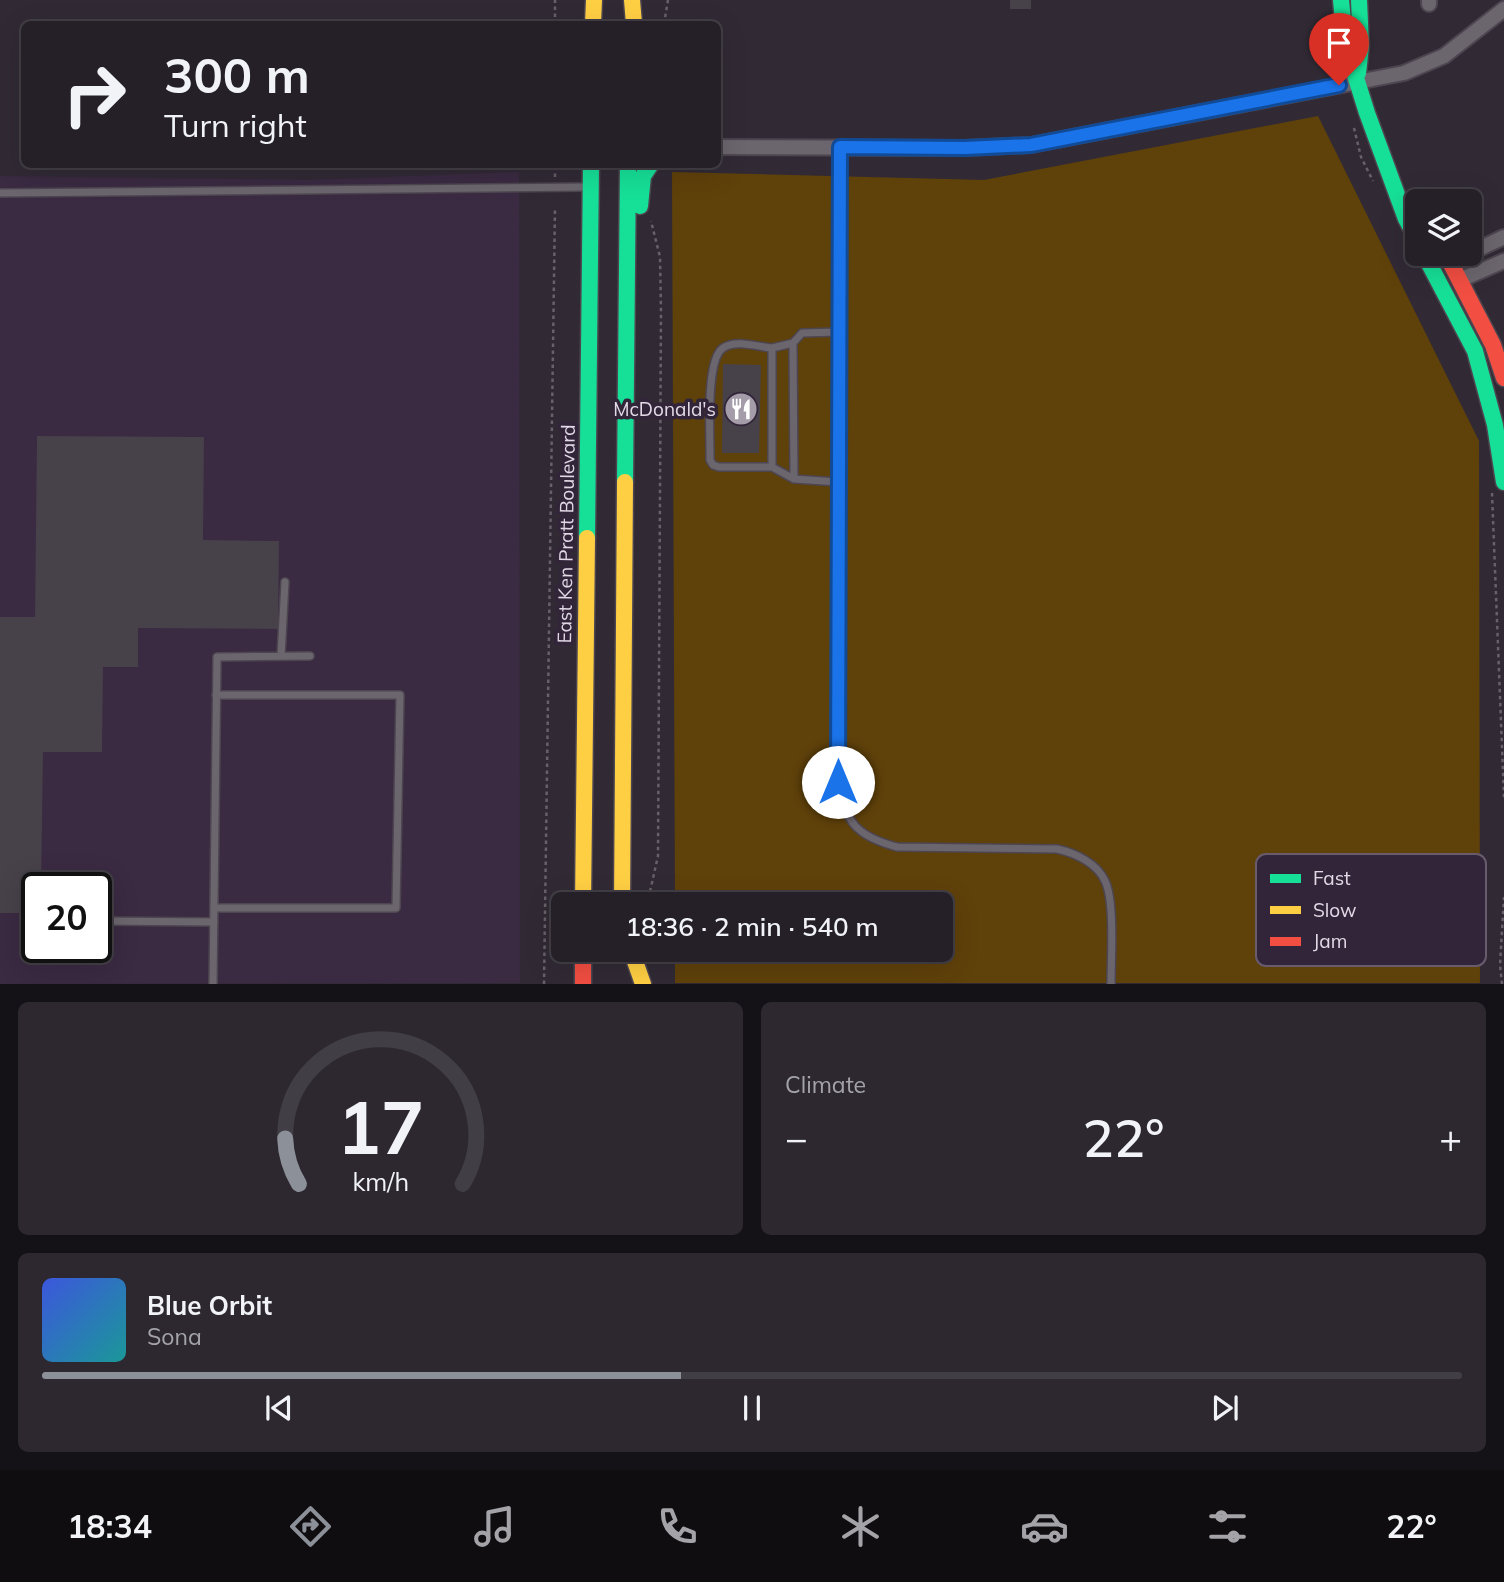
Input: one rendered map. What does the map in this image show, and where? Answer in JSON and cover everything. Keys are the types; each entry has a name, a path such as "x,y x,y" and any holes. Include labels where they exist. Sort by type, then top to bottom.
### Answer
{"main road":[{"path":"593,21 594,0"},
{"path":"601,0 601,21"},
{"path":"631,0 632,21"},
{"path":"1341,0 1345,43 1367,113 1405,216"},
{"path":"1357,81 1361,46 1359,0"},
{"name":"East Ken Pratt Boulevard","path":"583,892 591,168"},
{"path":"622,892 628,168"},
{"path":"627,312 643,176 648,168"},
{"path":"1392,180 1405,194"},
{"path":"1430,266 1475,351 1495,425 1498,485"},
{"path":"1452,266 1493,345 1504,378"},
{"path":"583,962 583,984"},
{"path":"621,962 621,972"},
{"path":"635,962 643,984"}],"street":[{"path":"721,147 965,148 1031,145 1404,72 1444,56 1504,9"},
{"path":"1482,247 1504,237"},
{"path":"1460,280 1501,262 1487,245"}],"lane":[{"path":"840,147 838,782 842,803 850,820 861,832 877,842 897,847 1057,849 1074,853 1091,864 1105,880 1110,898 1111,984"},
{"path":"0,193 591,187"},
{"path":"838,482 794,479 772,467 713,466 710,451 712,369 717,354 724,347 739,344 772,348 793,343 802,333 839,332"},
{"path":"793,343 794,479"},
{"path":"772,348 772,467"},
{"path":"281,656 285,582"},
{"path":"213,984 217,657 310,656"},
{"path":"214,908 397,908 400,695 216,695"},
{"path":"112,921 214,922"}],"path":[{"path":"555,0 555,21"},
{"path":"664,21 668,0"},
{"path":"1353,119 1361,157 1377,190"},
{"path":"555,168 555,177"},
{"path":"544,984 555,207"},
{"path":"649,211 652,233 660,257 661,311 658,856 650,892"},
{"path":"1498,485 1504,798"},
{"path":"1502,984 1500,965 1504,897"}],"shaded area":[{"path":"1318,116 1479,441 1480,854 1256,854 1256,966 1480,966 1480,983 675,983 675,962 953,962 953,892 675,892 672,172 984,180"},
{"path":"519,172 520,983 0,984 0,176 309,180"}],"building":[{"path":"1010,0 1031,0 1031,9 1010,9"},
{"name":"McDonald's","path":"723,364 761,365 759,453 722,453"},
{"path":"37,436 204,437 203,540 279,541 278,629 138,628 138,667 103,667 102,752 43,752 41,872 21,872 21,913 0,913 0,617 35,617"}],"traffic: fast":[{"path":"1341,0 1345,43 1367,113 1405,216"},
{"path":"1358,73 1361,46 1359,0"},
{"path":"587,538 591,168"},
{"path":"625,482 628,168"},
{"path":"640,206 643,176 648,168"},
{"path":"1430,266 1475,351 1495,425 1504,482"}],"traffic: slow":[{"path":"593,21 594,0"},
{"path":"632,0 634,21"},
{"path":"622,892 625,482"},
{"path":"583,892 587,538"},
{"path":"635,962 643,984"}],"traffic: jam":[{"path":"1452,266 1493,345 1504,378"},
{"path":"583,962 583,984"}],"place":[{"name":"McDonald's","path":"741,409"}],"route":[{"path":"838,782 840,147 965,148 1031,145 1339,85"}]}
